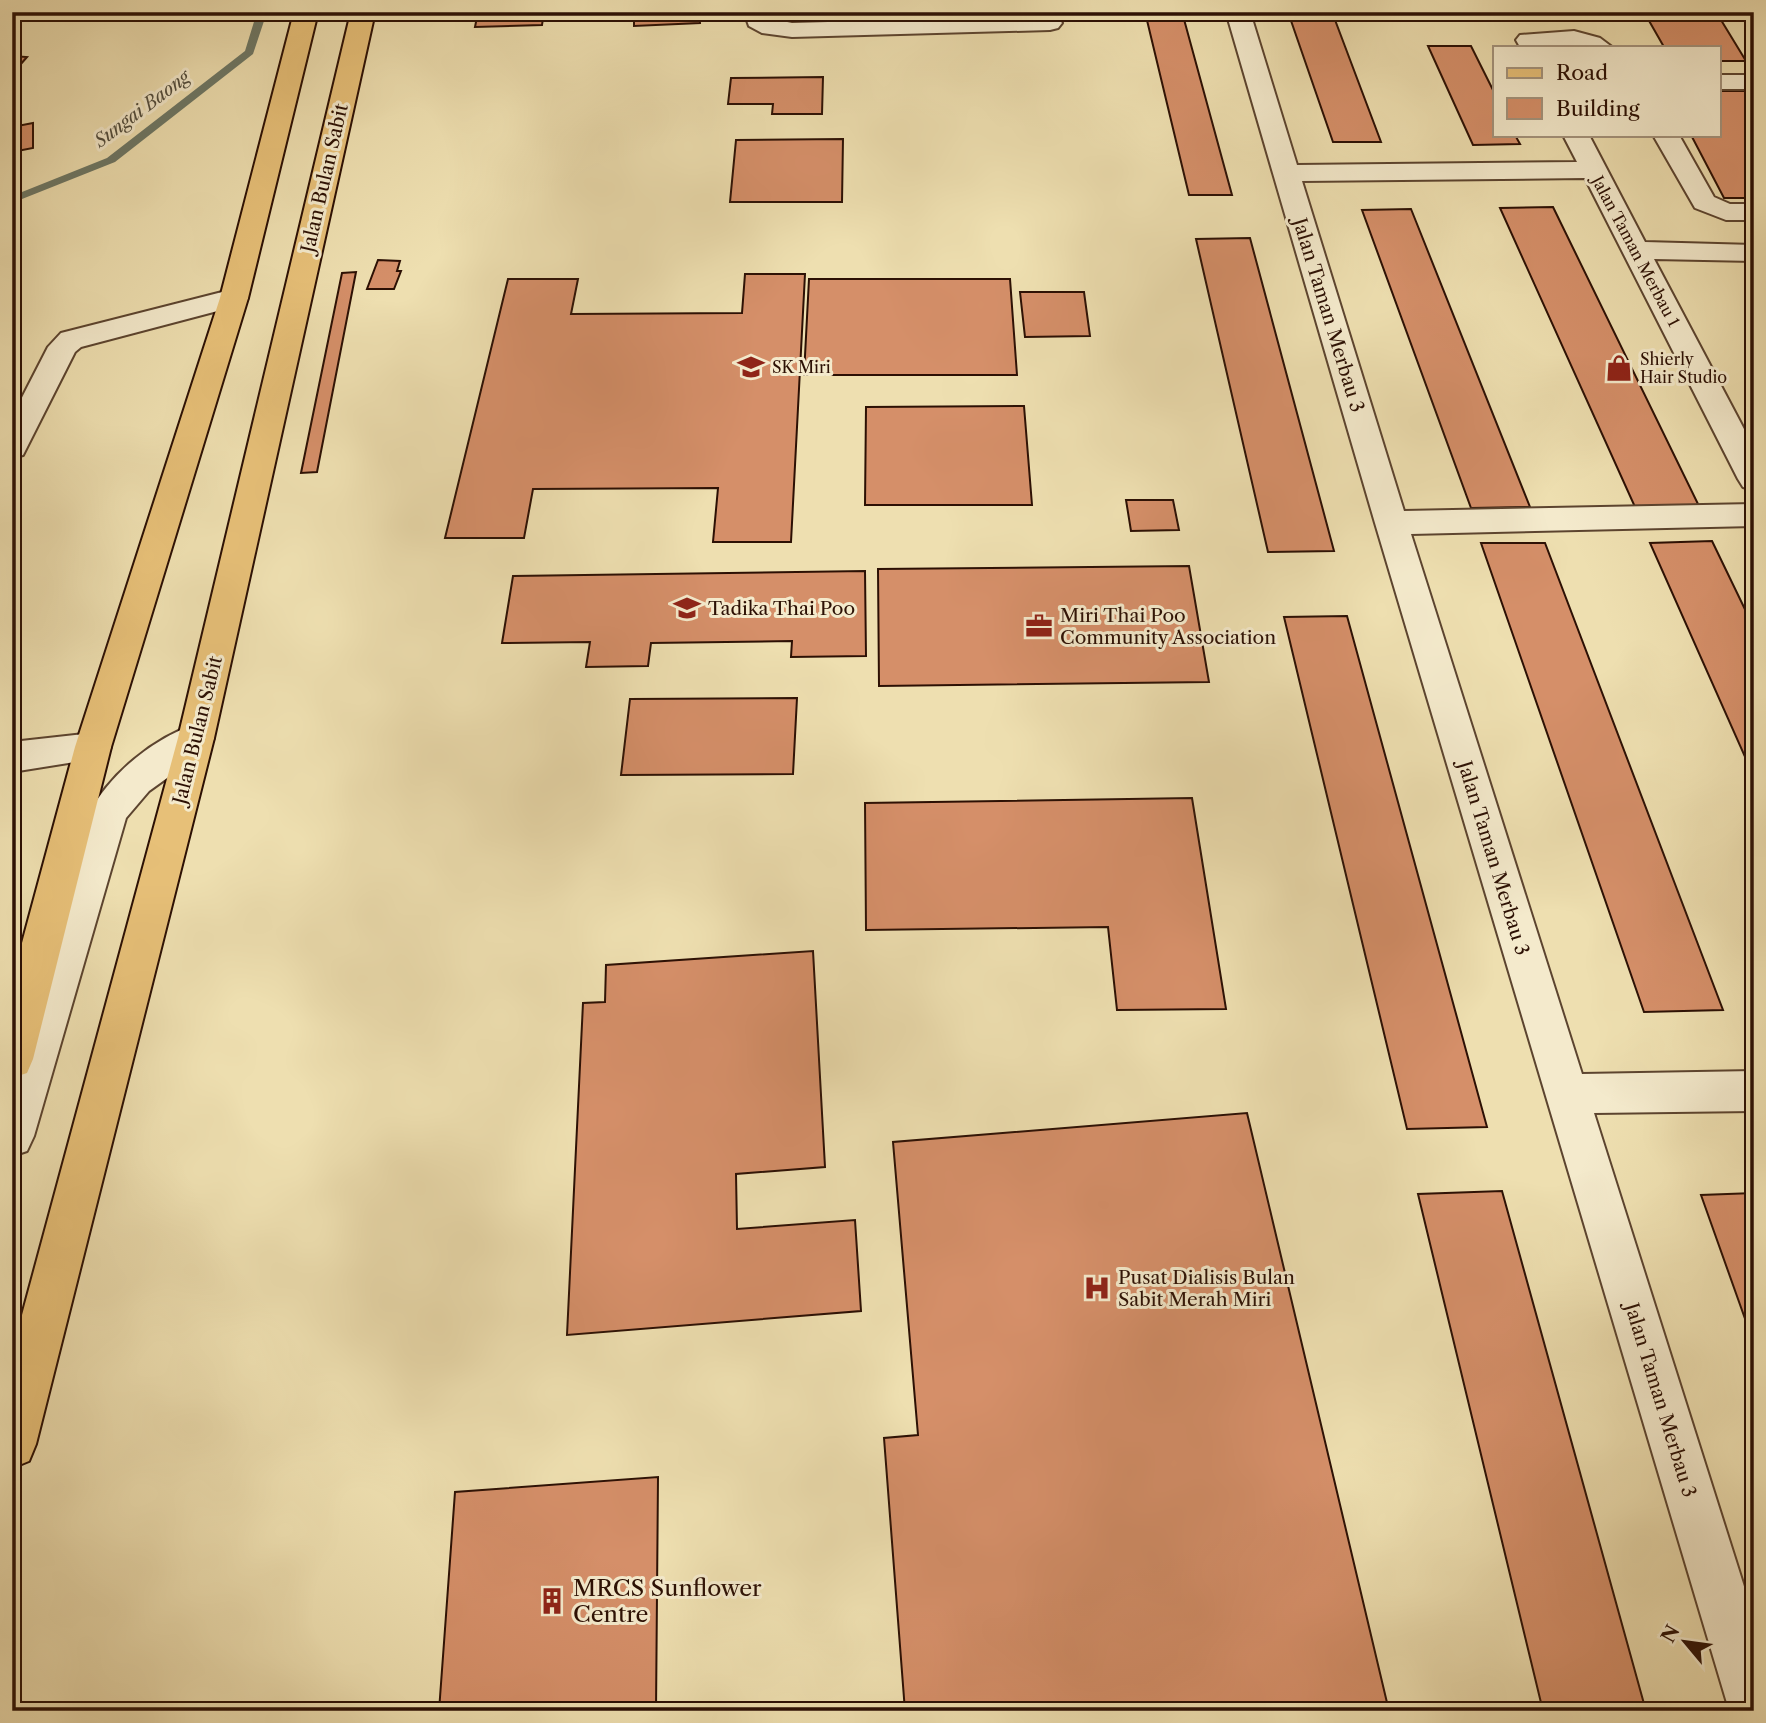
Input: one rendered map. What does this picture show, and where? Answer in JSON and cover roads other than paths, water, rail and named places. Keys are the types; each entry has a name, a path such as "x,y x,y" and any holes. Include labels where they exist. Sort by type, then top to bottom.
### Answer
{"main road":[{"path":"12,1059 93,747 234,299 306,12"},
{"name":"Jalan Bulan Sabit","path":"12,1444 196,738 363,12"}],"street":[{"name":"Jalan Taman Merbau 3","path":"1238,12 1391,523 1754,1703"},
{"path":"763,20 792,30 1050,23"},
{"path":"1531,46 1528,40 1572,37 1586,39 1598,46"},
{"path":"1720,82 1754,82"},
{"name":"Jalan Taman Merbau 1","path":"1577,136 1754,479"},
{"path":"1667,136 1704,202 1726,212 1754,212"},
{"path":"1287,173 1594,170"},
{"path":"1636,250 1754,253"},
{"path":"12,448 19,417 63,347 71,340 234,299"},
{"path":"1391,523 1754,515"},
{"path":"12,1136 108,814 118,796 134,781 196,738"},
{"path":"12,757 93,747"},
{"path":"1568,1094 1754,1091"}],"waterway":[{"name":"Sungai Baong","path":"12,200 111,160 250,52 262,12"}],"place":[{"name":"SK Miri","path":"751,367"},
{"name":"Shierly Hair Studio","path":"1619,368"},
{"name":"Tadika Thai Poo","path":"687,608"},
{"name":"Miri Thai Poo Community Association","path":"1039,626"},
{"name":"Pusat Dialisis Bulan Sabit Merah Miri","path":"1097,1288"},
{"name":"MRCS Sunflower Centre","path":"552,1601"}]}
